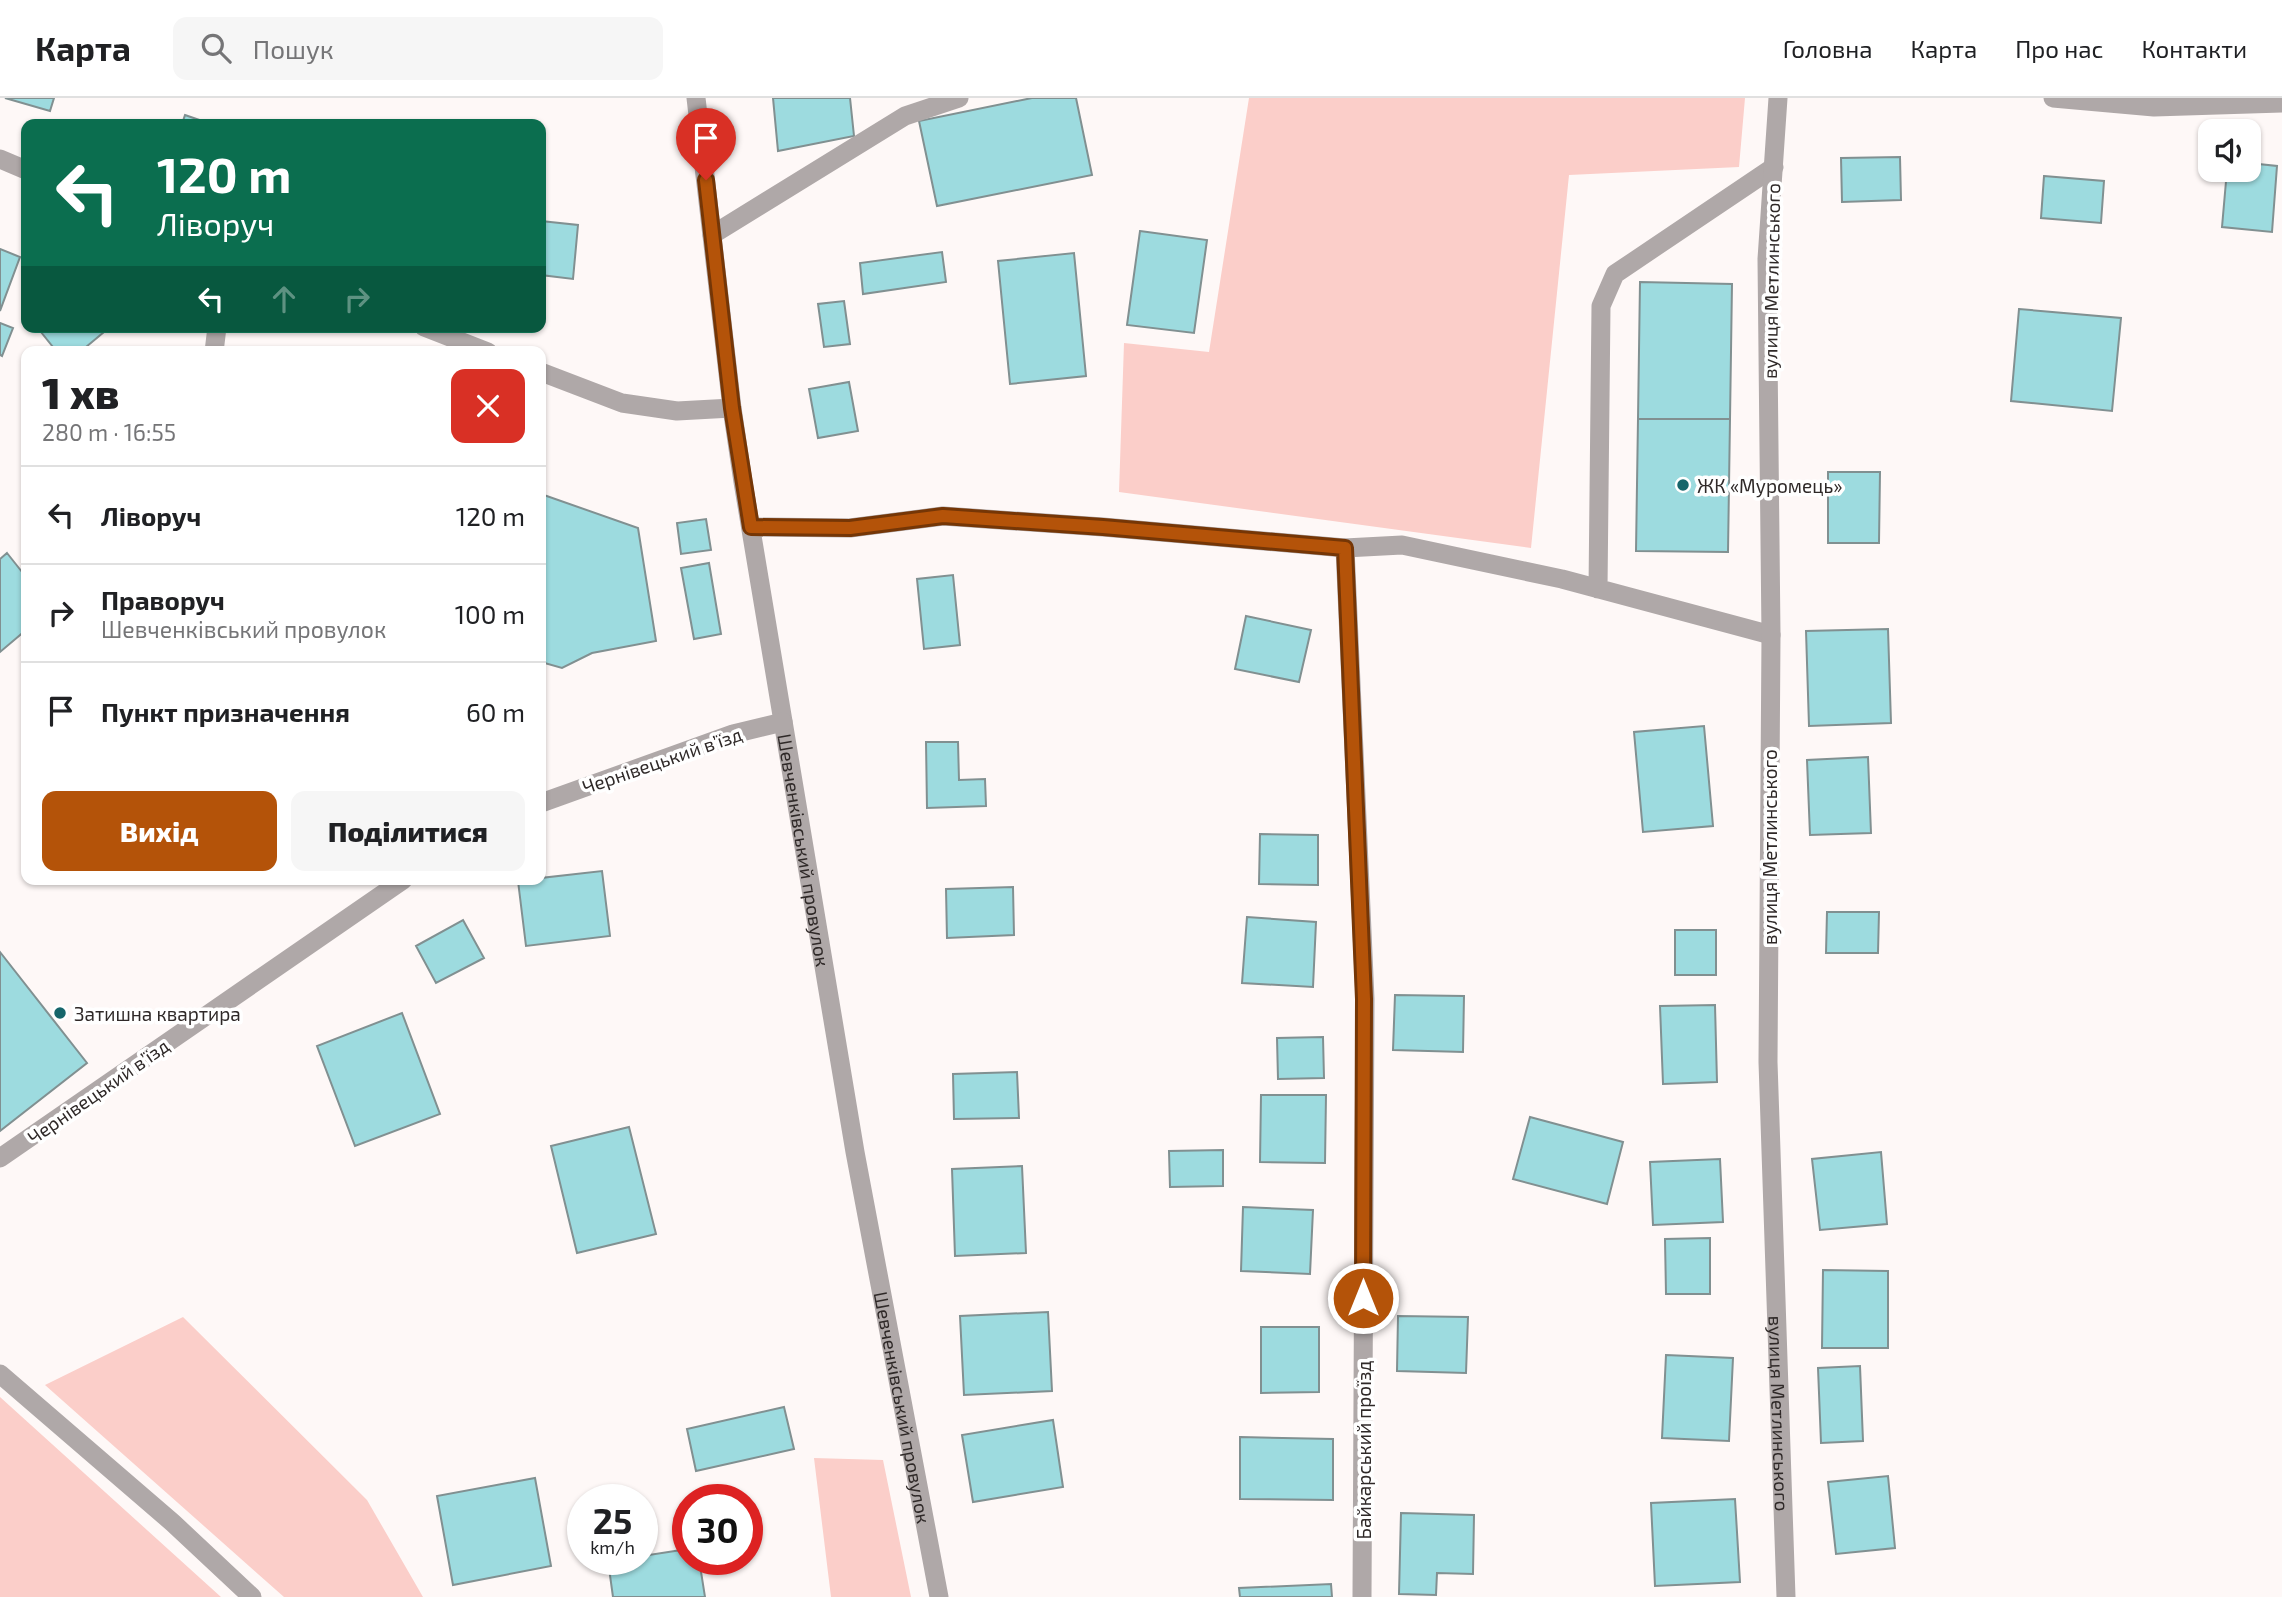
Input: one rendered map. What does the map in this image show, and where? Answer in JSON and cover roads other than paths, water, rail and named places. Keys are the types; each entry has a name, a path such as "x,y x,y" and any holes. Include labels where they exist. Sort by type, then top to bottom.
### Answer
{"street":[{"name":"Шевченківський провулок","path":"696,98 732,408 751,527 855,1152 939,1597"},
{"path":"712,235 905,116 959,98"},
{"name":"вулиця Метлинського","path":"1778,98 1767,259 1771,635 1768,1062 1786,1597"},
{"path":"2053,98 2155,103 2282,103"},
{"path":"0,159 21,168"},
{"path":"1598,589 1601,306 1615,274 1773,167"},
{"path":"439,333 473,346"},
{"path":"546,374 622,404 677,411 732,408"},
{"path":"751,527 850,528 943,516 1345,548 1402,545 1598,589 1771,635"},
{"name":"Байкарський проїзд","path":"1345,548 1364,999 1362,1597"},
{"name":"Чернівецький вʼїзд","path":"546,801 733,734 783,722"},
{"name":"Чернівецький вʼїзд","path":"0,1158 396,885"},
{"path":"0,1374 173,1523 253,1597"}],"place":[{"name":"ЖК «Муромець»","path":"1683,485"},
{"name":"Затишна квартира","path":"60,1013"}]}
